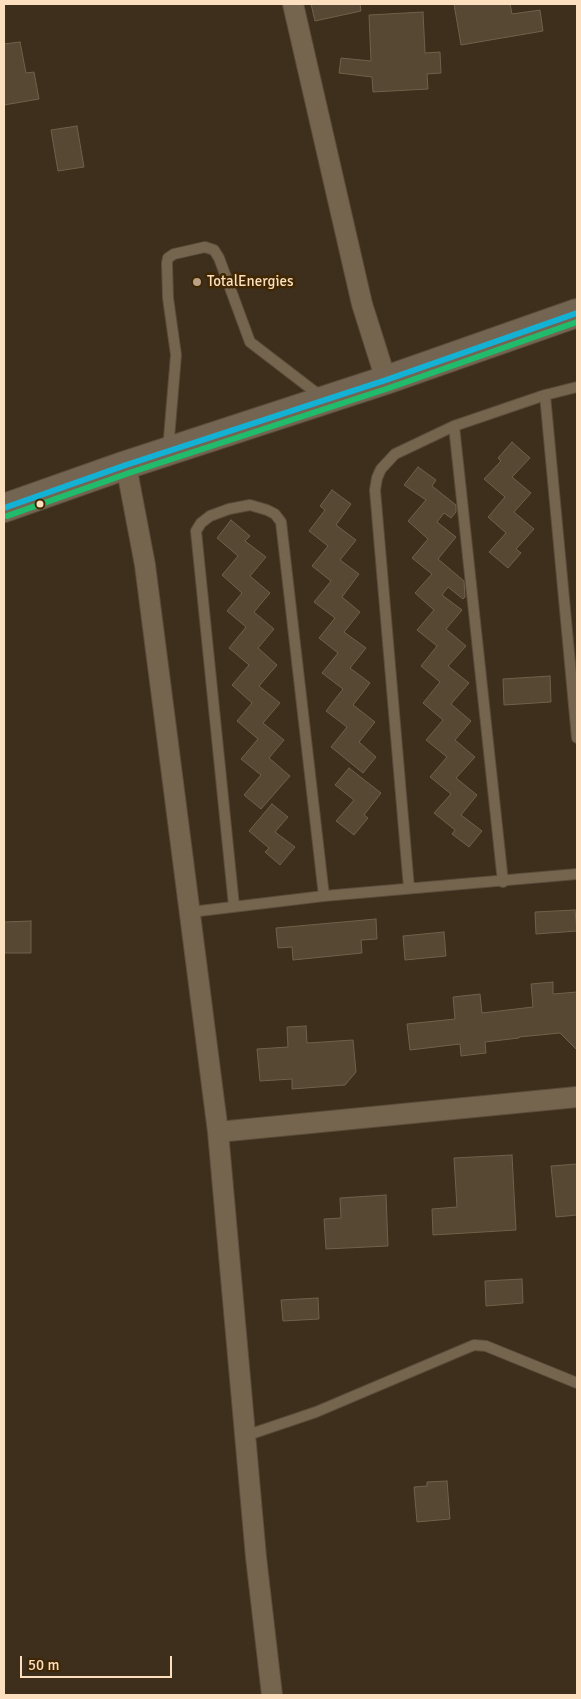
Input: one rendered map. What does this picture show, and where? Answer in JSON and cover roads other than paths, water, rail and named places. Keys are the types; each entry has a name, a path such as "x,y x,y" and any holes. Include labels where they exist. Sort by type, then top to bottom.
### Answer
{"main road":[{"path":"4,508 126,465 386,380 577,313"}],"street":[{"path":"293,4 362,304 386,380"},
{"path":"126,465 146,565 218,1132 256,1557 272,1695"},
{"path":"218,1132 577,1097"}],"lane":[{"path":"168,451 176,356 168,298 167,262 168,258 174,254 205,247 214,250 219,258 250,342 325,400"},
{"path":"409,888 375,490 381,469 395,454 454,426 545,395 577,387"},
{"path":"545,395 577,738"},
{"path":"454,426 503,882"},
{"path":"234,906 196,531 201,523 210,516 229,508 250,506 267,510 275,514 282,522 324,896"},
{"path":"191,912 324,896 503,882 577,874"},
{"path":"245,1436 316,1412 474,1345 486,1346 577,1383"}],"place":[{"name":"TotalEnergies","path":"197,282"}]}
